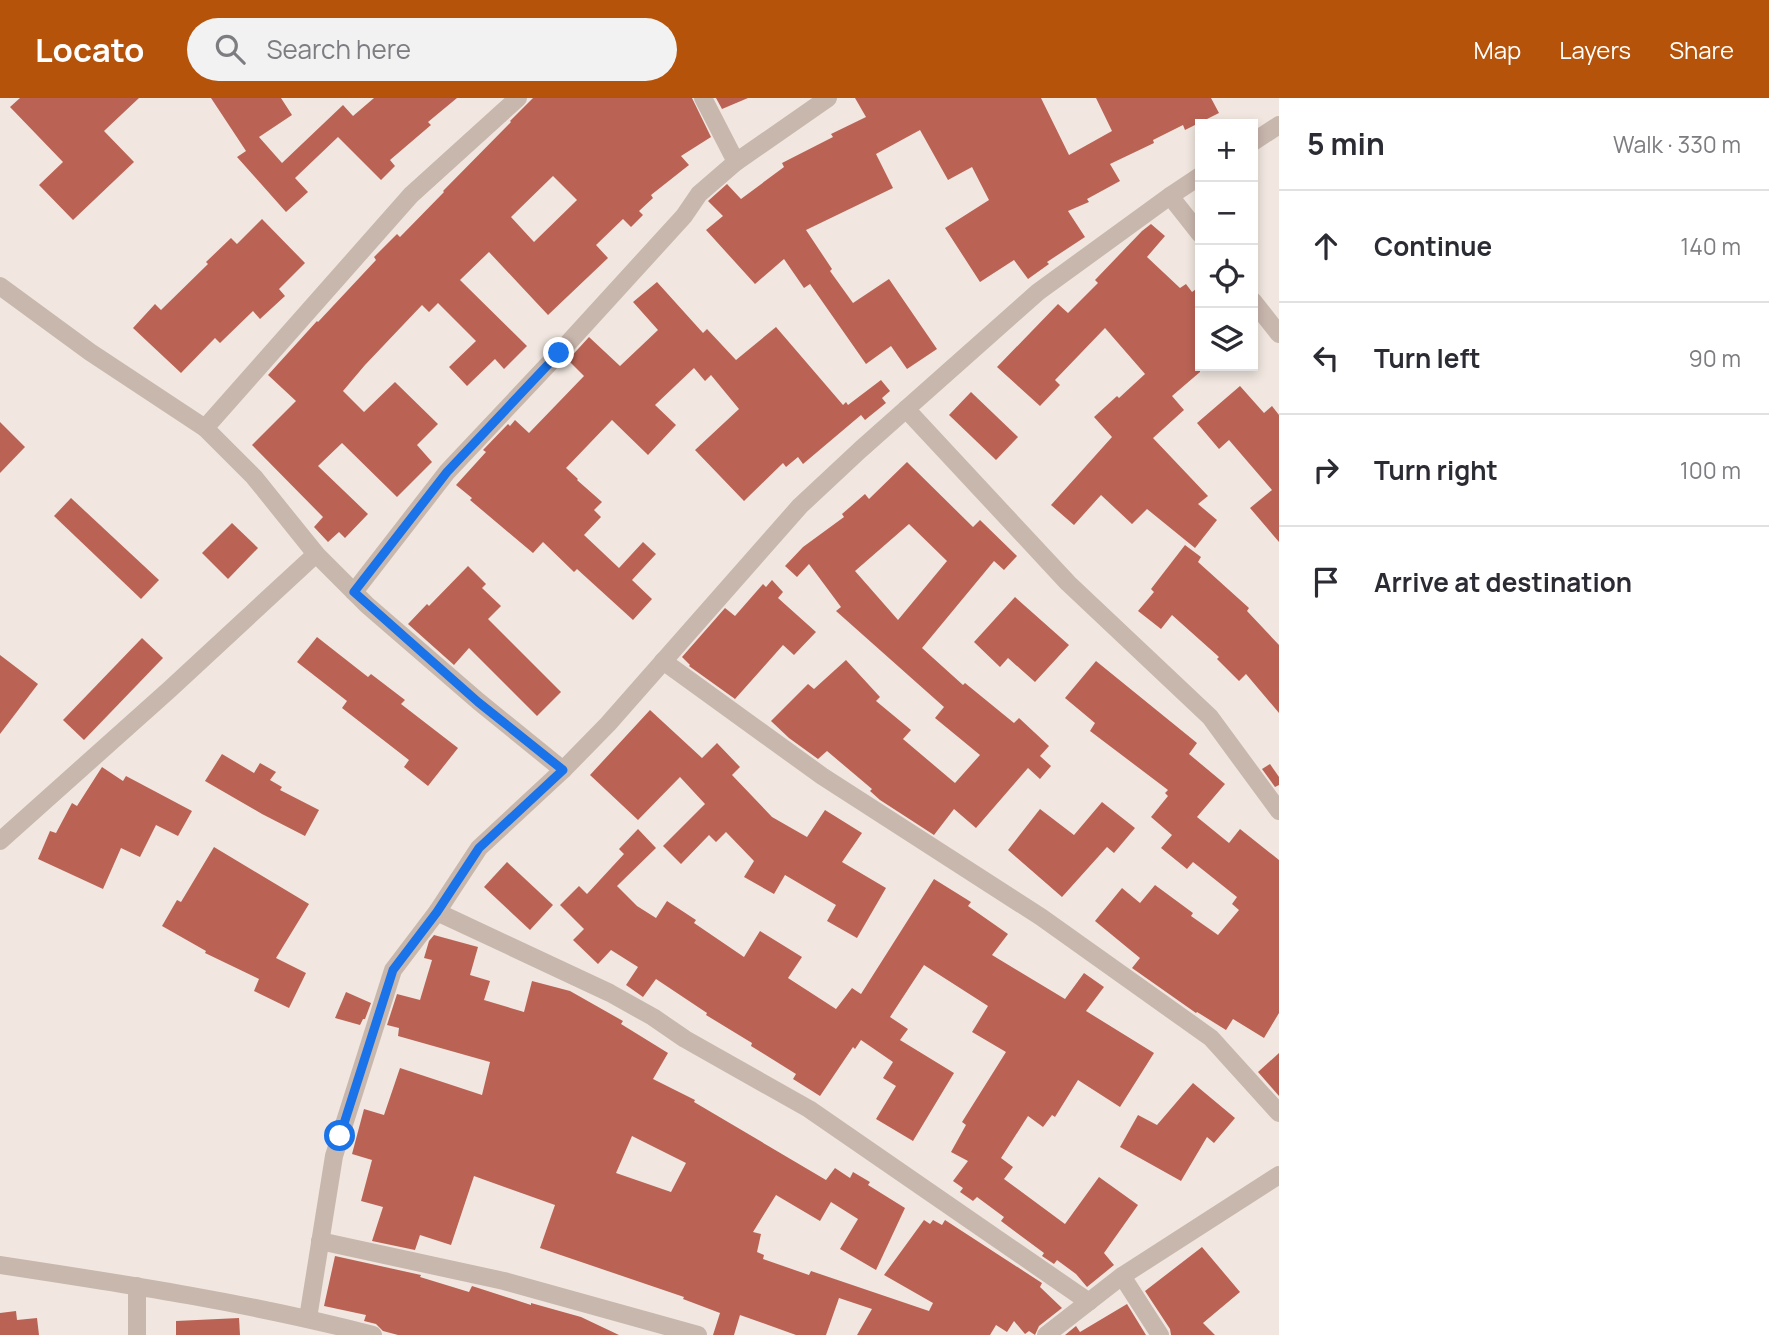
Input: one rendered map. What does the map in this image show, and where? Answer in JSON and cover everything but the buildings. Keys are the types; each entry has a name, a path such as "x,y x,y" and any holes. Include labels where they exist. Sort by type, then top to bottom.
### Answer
{"street":[{"path":"205,428 411,195 518,98"},
{"path":"703,98 736,162"},
{"path":"354,592 447,472 684,216 699,194 736,162 828,98"},
{"path":"1258,139 1279,125"},
{"path":"308,1318 334,1156 393,970 437,912 479,848 608,724 800,506 1038,292 1195,179"},
{"path":"1170,196 1195,228"},
{"path":"0,286 90,352 205,428 254,477 316,554 354,592 478,702 563,770"},
{"path":"1258,307 1279,334"},
{"path":"906,409 1068,583 1210,717 1279,811"},
{"path":"0,841 316,554"},
{"path":"663,661 822,776 1041,917 1211,1038 1279,1113"},
{"path":"437,912 610,993 809,1109 1089,1302"},
{"path":"1046,1335 1122,1276 1279,1175"},
{"path":"320,1241 504,1281 698,1335"},
{"path":"0,1265 137,1286 308,1318 373,1335"},
{"path":"1122,1276 1160,1335"},
{"path":"136,1335 137,1286"}],"route":[{"path":"340,1136 393,970 437,912 479,848 563,770 478,702 354,592 447,472 559,353"}]}
